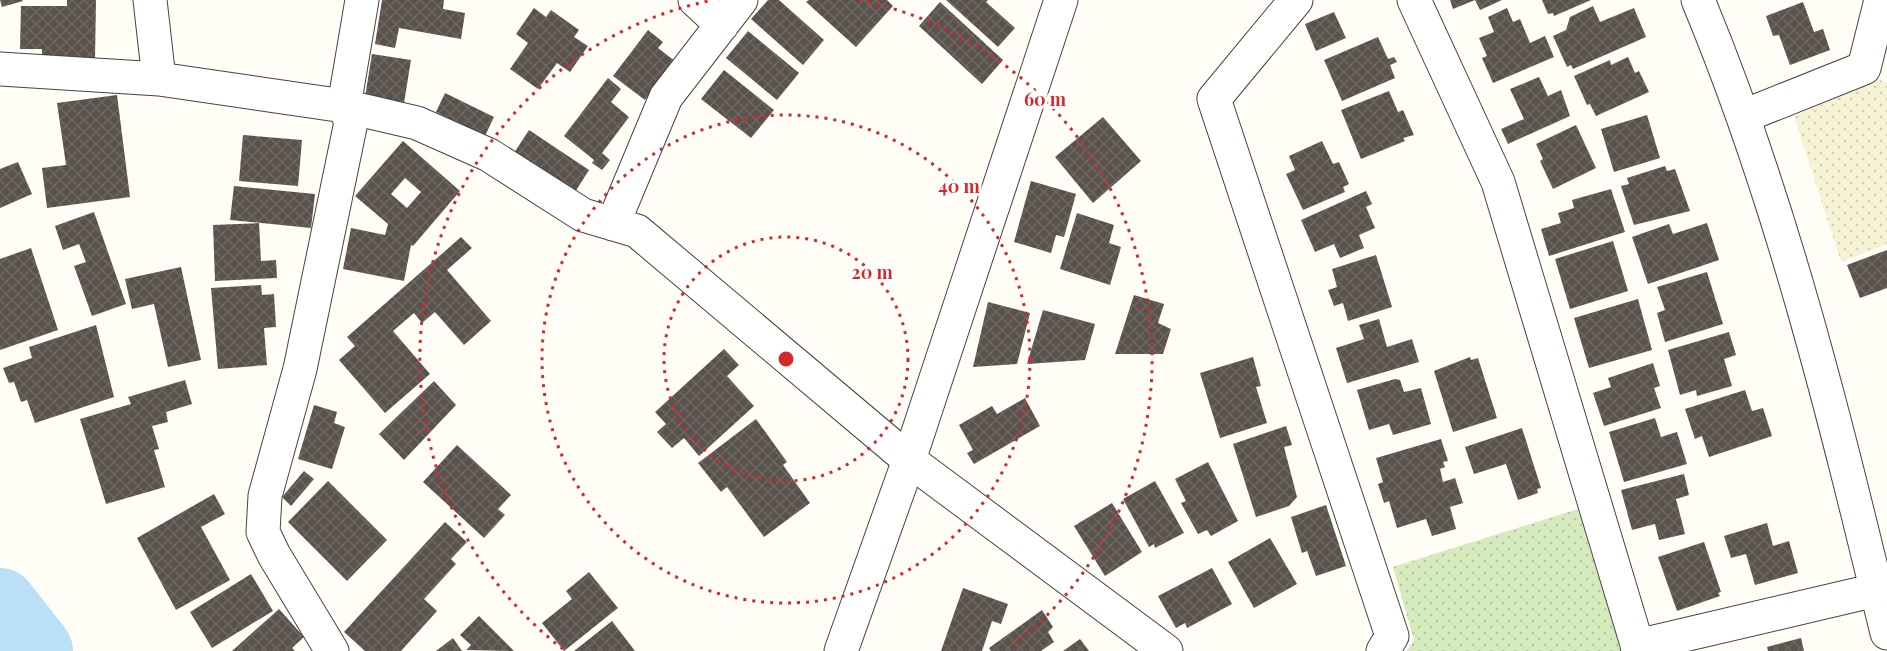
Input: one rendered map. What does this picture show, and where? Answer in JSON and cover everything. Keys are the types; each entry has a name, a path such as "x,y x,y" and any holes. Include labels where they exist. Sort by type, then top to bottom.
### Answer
{"street":[{"path":"150,0 159,79"},
{"path":"332,651 274,555 263,532 265,496 300,369 351,122 344,106 362,0"},
{"path":"613,224 666,97 731,13 695,0"},
{"path":"841,651 909,460 1061,0"},
{"path":"1296,0 1214,99 1392,636 1383,651"},
{"path":"1414,0 1498,182 1638,648 1876,590"},
{"path":"1698,0 1744,117 1815,346 1887,633"},
{"path":"1744,117 1864,68 1881,0"},
{"path":"0,69 159,79 344,106 427,128 489,155 583,215 637,231 909,460 1166,651"}],"shaded area":[{"path":"1880,80 1887,83 1887,244 1841,262 1794,116"}],"green space":[{"path":"1578,509 1621,651 1407,651 1414,640 1393,567"}],"building":[{"path":"0,0 22,0 23,1 2,7"},
{"path":"67,0 96,0 95,58 42,57 42,49 20,49 21,6 67,6"},
{"path":"382,0 444,0 443,9 465,13 461,39 399,28 395,48 375,44"},
{"path":"768,0 779,0 824,40 803,65 751,19"},
{"path":"809,0 887,0 893,6 856,47 806,2"},
{"path":"946,0 988,0 986,2 1015,28 998,47"},
{"path":"1450,0 1475,0 1453,9"},
{"path":"1475,0 1502,0 1480,10"},
{"path":"1542,0 1591,0 1554,16 1553,13 1548,14"},
{"path":"940,2 1003,60 982,84 919,26"},
{"path":"1803,2 1814,32 1823,29 1830,50 1790,65 1779,35 1773,36 1766,16"},
{"path":"1593,6 1600,22 1634,8 1646,37 1573,69 1571,65 1567,67 1553,36 1566,30 1570,17"},
{"path":"534,8 546,17 551,10 579,30 574,37 588,46 570,72 557,63 538,89 510,69 528,43 516,34"},
{"path":"1507,8 1513,22 1520,19 1530,43 1545,36 1554,57 1493,83 1482,58 1487,56 1479,38 1494,32 1488,17"},
{"path":"1334,12 1346,38 1316,51 1305,24"},
{"path":"648,30 663,42 658,48 675,61 645,100 613,76"},
{"path":"748,31 799,73 777,100 726,58"},
{"path":"1378,37 1388,59 1394,57 1397,62 1390,65 1395,78 1342,101 1324,60"},
{"path":"372,54 411,60 404,103 365,97"},
{"path":"1628,57 1635,73 1639,71 1649,92 1596,116 1590,104 1587,105 1574,76 1610,60 1611,65"},
{"path":"724,70 774,110 751,138 701,99"},
{"path":"1539,77 1548,96 1561,90 1570,116 1508,144 1501,129 1524,119 1510,89"},
{"path":"608,78 621,89 611,102 629,117 602,153 610,160 602,170 592,163 594,160 564,136"},
{"path":"1389,91 1398,112 1403,110 1414,135 1403,138 1405,141 1361,159 1341,110"},
{"path":"445,93 494,117 485,136 436,112"},
{"path":"117,95 130,197 47,208 42,168 66,165 57,103"},
{"path":"1647,115 1660,158 1614,172 1601,129"},
{"path":"1103,117 1141,161 1093,203 1055,157"},
{"path":"1576,125 1596,168 1553,189 1540,161 1543,159 1536,144"},
{"path":"529,130 589,170 575,192 514,153"},
{"path":"243,135 302,140 298,186 239,181"},
{"path":"403,141 460,191 413,246 411,245 404,281 343,269 351,228 385,235 388,224 355,196","holes":["405,178 421,192 407,208 391,194"]},
{"path":"1322,141 1333,164 1339,162 1349,184 1343,187 1345,192 1303,210 1286,174 1295,170 1289,156"},
{"path":"18,162 32,194 0,208 0,169"},
{"path":"1665,166 1667,171 1675,169 1690,211 1634,225 1621,186 1629,184 1627,178"},
{"path":"1031,181 1076,194 1064,237 1056,235 1051,253 1014,242"},
{"path":"234,186 315,194 311,228 230,220"},
{"path":"1611,189 1625,232 1549,256 1541,229 1561,223 1558,213 1574,208 1572,200"},
{"path":"1366,191 1372,204 1366,207 1375,228 1359,235 1364,248 1340,258 1334,244 1315,252 1301,220"},
{"path":"94,212 126,304 92,316 74,266 86,262 79,244 63,250 55,226"},
{"path":"1077,213 1114,225 1109,243 1121,247 1110,285 1060,269"},
{"path":"259,223 261,261 276,260 277,278 215,281 213,225"},
{"path":"1707,223 1719,260 1648,284 1632,237 1669,224 1673,234"},
{"path":"461,237 472,248 447,270 491,321 464,345 435,312 422,323 414,313 393,331 430,374 385,413 339,360 355,346 347,337"},
{"path":"1613,241 1628,291 1570,309 1555,259"},
{"path":"31,248 58,330 0,350 0,259"},
{"path":"1887,250 1887,288 1860,298 1847,265"},
{"path":"1376,255 1392,307 1348,321 1343,303 1334,306 1328,290 1337,287 1332,269"},
{"path":"181,267 201,360 168,367 154,304 132,309 125,279"},
{"path":"1707,272 1723,324 1665,342 1657,313 1665,310 1657,287"},
{"path":"261,285 262,295 274,294 276,327 264,328 267,365 218,369 211,288"},
{"path":"1134,295 1164,304 1158,323 1171,329 1163,354 1115,354"},
{"path":"1638,299 1652,350 1589,368 1574,318"},
{"path":"988,302 1030,313 1017,364 973,367"},
{"path":"1043,310 1095,324 1085,360 1027,364"},
{"path":"1379,319 1387,347 1412,339 1419,362 1347,383 1336,348 1364,339 1359,325"},
{"path":"96,325 114,397 35,423 27,400 21,402 14,382 9,383 3,368 32,358 29,347"},
{"path":"1729,332 1736,355 1724,359 1732,386 1697,396 1696,390 1680,395 1668,350"},
{"path":"724,349 739,365 727,376 754,406 699,456 684,438 672,448 657,432 666,424 655,412"},
{"path":"1253,357 1261,386 1256,387 1267,423 1220,438 1200,373"},
{"path":"1470,357 1471,360 1478,358 1497,418 1453,432 1434,371"},
{"path":"1653,363 1660,386 1654,388 1661,408 1604,426 1593,393 1611,387 1608,378"},
{"path":"1395,379 1400,380 1404,392 1421,388 1431,424 1393,435 1389,424 1369,430 1357,390"},
{"path":"185,380 192,404 166,412 168,422 152,426 159,449 154,450 165,487 106,504 80,419 131,404 128,397"},
{"path":"434,381 456,405 404,460 379,434"},
{"path":"1745,390 1752,411 1763,408 1772,436 1709,457 1702,436 1695,439 1685,409"},
{"path":"1025,398 1040,426 974,464 967,453 973,450 959,425 992,406 997,414"},
{"path":"314,405 337,412 334,423 345,427 332,469 298,459"},
{"path":"1655,418 1661,437 1677,432 1687,464 1624,482 1609,432"},
{"path":"756,419 787,462 783,465 810,503 764,537 727,487 721,492 698,463"},
{"path":"1286,426 1292,445 1284,447 1297,497 1289,506 1256,517 1233,444"},
{"path":"1522,428 1541,488 1537,489 1538,493 1518,500 1506,464 1474,474 1465,447"},
{"path":"1441,439 1448,461 1443,462 1445,467 1440,469 1443,482 1455,478 1463,503 1450,507 1456,529 1432,536 1426,519 1397,528 1389,501 1384,503 1378,484 1383,482 1376,458"},
{"path":"457,445 511,495 498,509 505,515 484,538 423,482"},
{"path":"1208,462 1238,521 1211,536 1207,530 1198,534 1181,503 1186,501 1175,479"},
{"path":"304,471 314,479 291,506 282,497"},
{"path":"1684,474 1689,495 1676,499 1685,534 1659,540 1655,524 1632,530 1621,490"},
{"path":"328,481 387,540 347,581 288,522"},
{"path":"1155,481 1184,533 1155,548 1154,544 1149,547 1123,499"},
{"path":"214,494 225,514 201,527 230,580 176,610 137,538"},
{"path":"1112,503 1142,552 1105,576 1074,526"},
{"path":"1326,505 1346,566 1316,576 1307,551 1302,553 1291,517"},
{"path":"445,522 467,542 451,559 456,564 424,599 437,611 401,651 365,651 344,632"},
{"path":"1767,523 1773,546 1789,541 1798,573 1755,585 1746,554 1731,558 1724,536"},
{"path":"1270,538 1297,584 1254,608 1228,562"},
{"path":"1704,542 1721,592 1718,593 1720,596 1677,611 1658,557"},
{"path":"1212,568 1232,604 1187,628 1185,623 1176,628 1158,596"},
{"path":"589,572 618,608 564,651 542,623 572,599 566,591"},
{"path":"251,574 273,611 212,648 190,612"},
{"path":"963,588 1008,604 1001,624 992,621 982,651 941,651"},
{"path":"279,609 304,637 292,648 295,651 232,651"},
{"path":"1042,610 1053,627 1048,632 1054,642 1041,651 991,651 989,648"},
{"path":"479,616 514,651 466,650 471,645 460,635"},
{"path":"612,621 635,651 574,651"},
{"path":"453,638 462,651 436,651"},
{"path":"1801,638 1804,651 1768,651 1767,647"},
{"path":"1080,639 1089,651 1063,651"}],"waterway":[{"path":"0,605 36,651"}]}
